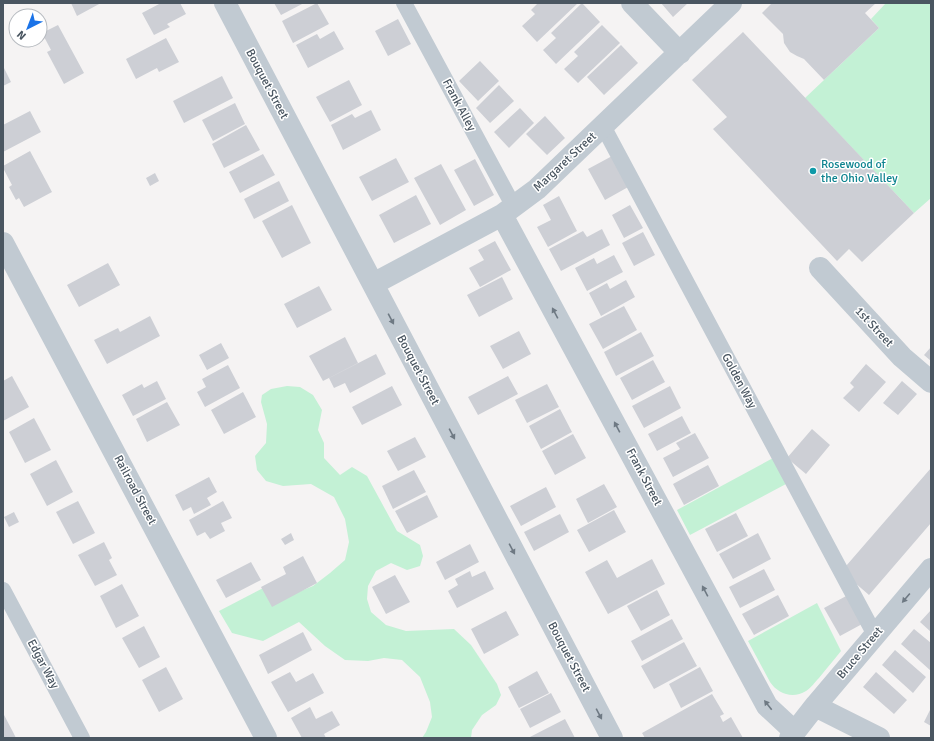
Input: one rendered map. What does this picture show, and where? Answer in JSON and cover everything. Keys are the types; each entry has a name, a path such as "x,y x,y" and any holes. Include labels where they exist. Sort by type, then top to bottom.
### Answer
{"street":[{"name":"Bouquet Street","path":"225,3 612,738"},
{"path":"632,3 680,53"},
{"name":"Margaret Street","path":"373,284 508,211 537,189 731,3"},
{"name":"Frank Street","path":"508,211 767,706 793,735"},
{"name":"Railroad Street","path":"3,243 266,738"},
{"name":"1st Street","path":"820,268 902,357 931,382"},
{"name":"Bruce Street","path":"793,735 815,706 875,635 928,577"},
{"path":"815,706 879,738"}],"lane":[{"name":"Frank Alley","path":"404,3 508,211"},
{"name":"Golden Way","path":"603,126 875,635"},
{"name":"Edgar Way","path":"3,590 82,738"}],"green space":[{"path":"886,3 931,3 931,198 914,213 805,98 879,28 871,19"},
{"path":"287,386 300,387 313,395 322,410 318,430 324,443 324,458 340,475 352,467 367,476 397,531 420,545 423,556 420,566 407,570 391,563 376,571 368,586 367,599 371,612 386,625 406,631 454,629 471,645 497,684 501,695 496,705 482,715 472,730 471,738 422,738 432,717 430,702 420,677 402,660 384,658 368,661 345,660 325,646 299,622 263,641 232,633 219,611 267,586 296,593 313,586 345,560 349,542 345,519 334,497 311,484 283,486 266,481 257,470 255,456 266,443 267,424 261,402 262,395 271,389"},
{"path":"773,458 786,484 690,535 677,510"},
{"path":"817,603 841,651 808,690 796,695 786,694 777,690 770,682 748,641"}],"building":[{"path":"71,3 101,3 77,16"},
{"path":"161,3 180,3 186,14 167,24 170,27 154,35 142,13"},
{"path":"274,3 304,3 281,15"},
{"path":"317,3 329,24 293,43 282,21"},
{"path":"538,3 578,3 537,42 522,26 535,14 531,10"},
{"path":"582,3 600,22 556,64 543,50 556,38 551,33"},
{"path":"661,3 688,3 673,17"},
{"path":"772,3 876,3 865,13 879,28 824,80 804,59 790,52 784,43 783,34 762,13"},
{"path":"398,19 411,44 388,56 375,31"},
{"path":"58,25 84,73 64,84 47,52 51,50 48,44 48,30"},
{"path":"602,25 620,43 578,83 564,69 578,56 574,52"},
{"path":"334,31 344,49 308,68 296,45 317,34 320,39"},
{"name":"Rosewood of the Ohio Valley","path":"743,32 914,213 862,262 849,249 837,261 713,129 727,117 692,80"},
{"path":"166,38 179,62 159,72 157,68 136,79 126,59"},
{"path":"621,45 638,63 604,95 587,77"},
{"path":"480,61 499,81 478,101 459,81"},
{"path":"3,66 11,82 3,86"},
{"path":"222,76 233,98 184,123 173,101"},
{"path":"349,80 362,105 330,122 316,97"},
{"path":"499,85 514,101 490,123 476,108"},
{"path":"235,103 245,124 213,141 202,120"},
{"path":"520,108 534,123 509,148 494,132"},
{"path":"371,110 381,130 343,150 331,125 352,114 355,118"},
{"path":"30,111 41,132 3,152 3,125"},
{"path":"545,116 565,138 547,155 526,134"},
{"path":"246,125 260,150 224,168 212,144"},
{"path":"30,151 52,192 24,207 19,198 16,200 9,187 12,185 3,166"},
{"path":"263,154 275,175 240,193 229,172"},
{"path":"614,155 630,186 605,200 588,169"},
{"path":"396,158 409,182 372,201 359,177"},
{"path":"475,159 494,195 474,206 454,170"},
{"path":"441,164 466,210 440,225 414,178"},
{"path":"155,173 159,181 150,186 146,178"},
{"path":"279,181 289,201 254,219 244,199"},
{"path":"416,195 431,224 394,243 379,215"},
{"path":"559,196 577,231 548,247 537,227 551,220 543,205"},
{"path":"292,205 311,243 282,258 262,221"},
{"path":"630,205 643,228 624,238 612,215"},
{"path":"602,229 610,245 561,271 549,249 583,231 587,237"},
{"path":"643,232 655,255 634,266 622,243"},
{"path":"495,241 511,270 480,287 469,268 484,260 478,250"},
{"path":"614,255 623,272 587,291 575,268 594,258 597,264"},
{"path":"108,263 120,285 79,307 67,285"},
{"path":"502,277 513,299 479,317 467,295"},
{"path":"626,280 635,297 601,316 589,293 607,283 610,289"},
{"path":"319,286 332,310 297,328 284,304"},
{"path":"624,306 637,330 603,349 589,324"},
{"path":"150,316 160,336 107,364 94,340 118,328 120,332"},
{"path":"519,331 531,354 503,369 490,346"},
{"path":"641,332 654,356 616,376 604,352"},
{"path":"345,337 358,363 323,381 309,356"},
{"path":"221,343 229,358 207,370 199,355"},
{"path":"931,347 931,361 924,355"},
{"path":"376,354 386,374 350,393 345,383 334,388 329,378"},
{"path":"653,360 665,382 632,400 620,378"},
{"path":"866,364 886,382 859,412 843,398 854,387 850,383"},
{"path":"228,365 240,388 205,407 197,392 206,387 202,379"},
{"path":"12,376 29,407 3,421 3,381"},
{"path":"508,376 518,394 478,415 468,397"},
{"path":"157,381 166,399 133,416 122,395 142,384 144,388"},
{"path":"902,381 917,394 898,415 883,403"},
{"path":"547,384 559,407 527,423 515,400"},
{"path":"392,386 402,405 362,425 352,407"},
{"path":"670,386 681,408 644,428 632,406"},
{"path":"243,392 256,417 224,434 211,410"},
{"path":"167,402 180,425 147,442 136,419"},
{"path":"560,409 572,432 541,449 529,426"},
{"path":"682,416 691,433 657,451 648,434"},
{"path":"34,418 51,450 25,463 9,432"},
{"path":"812,429 830,445 806,474 787,458"},
{"path":"695,433 709,458 673,477 663,458 680,449 676,443"},
{"path":"573,434 586,458 555,475 542,451"},
{"path":"415,437 426,457 398,471 387,451"},
{"path":"56,460 73,492 47,506 30,474"},
{"path":"708,465 719,486 684,505 673,484"},
{"path":"931,468 931,523 869,595 854,582 846,566"},
{"path":"414,470 426,492 393,509 382,486"},
{"path":"209,477 217,492 207,498 211,505 194,514 191,507 183,511 175,495"},
{"path":"604,484 617,507 588,523 576,499"},
{"path":"546,487 556,507 521,526 510,506"},
{"path":"427,495 438,517 407,533 395,511"},
{"path":"78,501 95,533 73,544 56,512"},
{"path":"223,501 232,518 221,523 225,531 210,539 205,532 197,536 189,520"},
{"path":"614,510 626,532 589,552 577,530"},
{"path":"14,512 19,522 9,527 4,517"},
{"path":"736,513 748,536 717,552 705,529"},
{"path":"560,514 569,532 534,551 524,532"},
{"path":"291,533 294,540 285,545 281,539"},
{"path":"758,533 771,559 733,579 719,554"},
{"path":"104,542 112,558 109,560 117,575 95,586 78,555"},
{"path":"470,544 479,562 445,580 436,562"},
{"path":"303,556 317,583 272,607 261,587 286,574 283,567"},
{"path":"652,559 665,584 608,614 585,572 607,560 617,578"},
{"path":"251,562 261,580 226,598 216,580"},
{"path":"764,569 775,590 740,608 729,587"},
{"path":"470,571 472,577 485,571 494,589 457,608 448,591 458,585 455,579"},
{"path":"395,575 410,602 386,614 372,587"},
{"path":"122,584 139,616 116,628 100,596"},
{"path":"657,590 670,615 641,631 627,606"},
{"path":"778,595 789,616 754,635 742,614"},
{"path":"848,595 864,623 840,636 824,608"},
{"path":"931,610 931,632 920,622"},
{"path":"506,611 519,635 484,654 471,629"},
{"path":"672,619 683,639 642,661 631,641"},
{"path":"144,626 160,657 139,668 122,638"},
{"path":"914,629 931,643 931,671 901,644"},
{"path":"303,632 312,650 268,674 259,655"},
{"path":"684,642 697,666 654,689 641,666"},
{"path":"895,650 926,677 913,693 882,665"},
{"path":"166,667 183,699 159,712 142,680"},
{"path":"700,667 713,691 681,708 669,684"},
{"path":"537,671 549,693 519,708 508,687"},
{"path":"290,672 296,682 313,673 324,693 288,712 271,682"},
{"path":"876,672 907,700 894,714 863,687"},
{"path":"551,693 561,712 530,728 520,709"},
{"path":"712,694 724,714 720,716 723,722 731,717 743,738 645,738 642,733"},
{"path":"310,707 316,719 332,711 340,725 324,734 326,738 302,738 291,718"},
{"path":"931,708 931,726 924,722"},
{"path":"3,713 13,732 16,738 3,738"},
{"path":"565,719 575,738 528,738"}],"place":[{"name":"Rosewood of the Ohio Valley","path":"813,171"}]}
